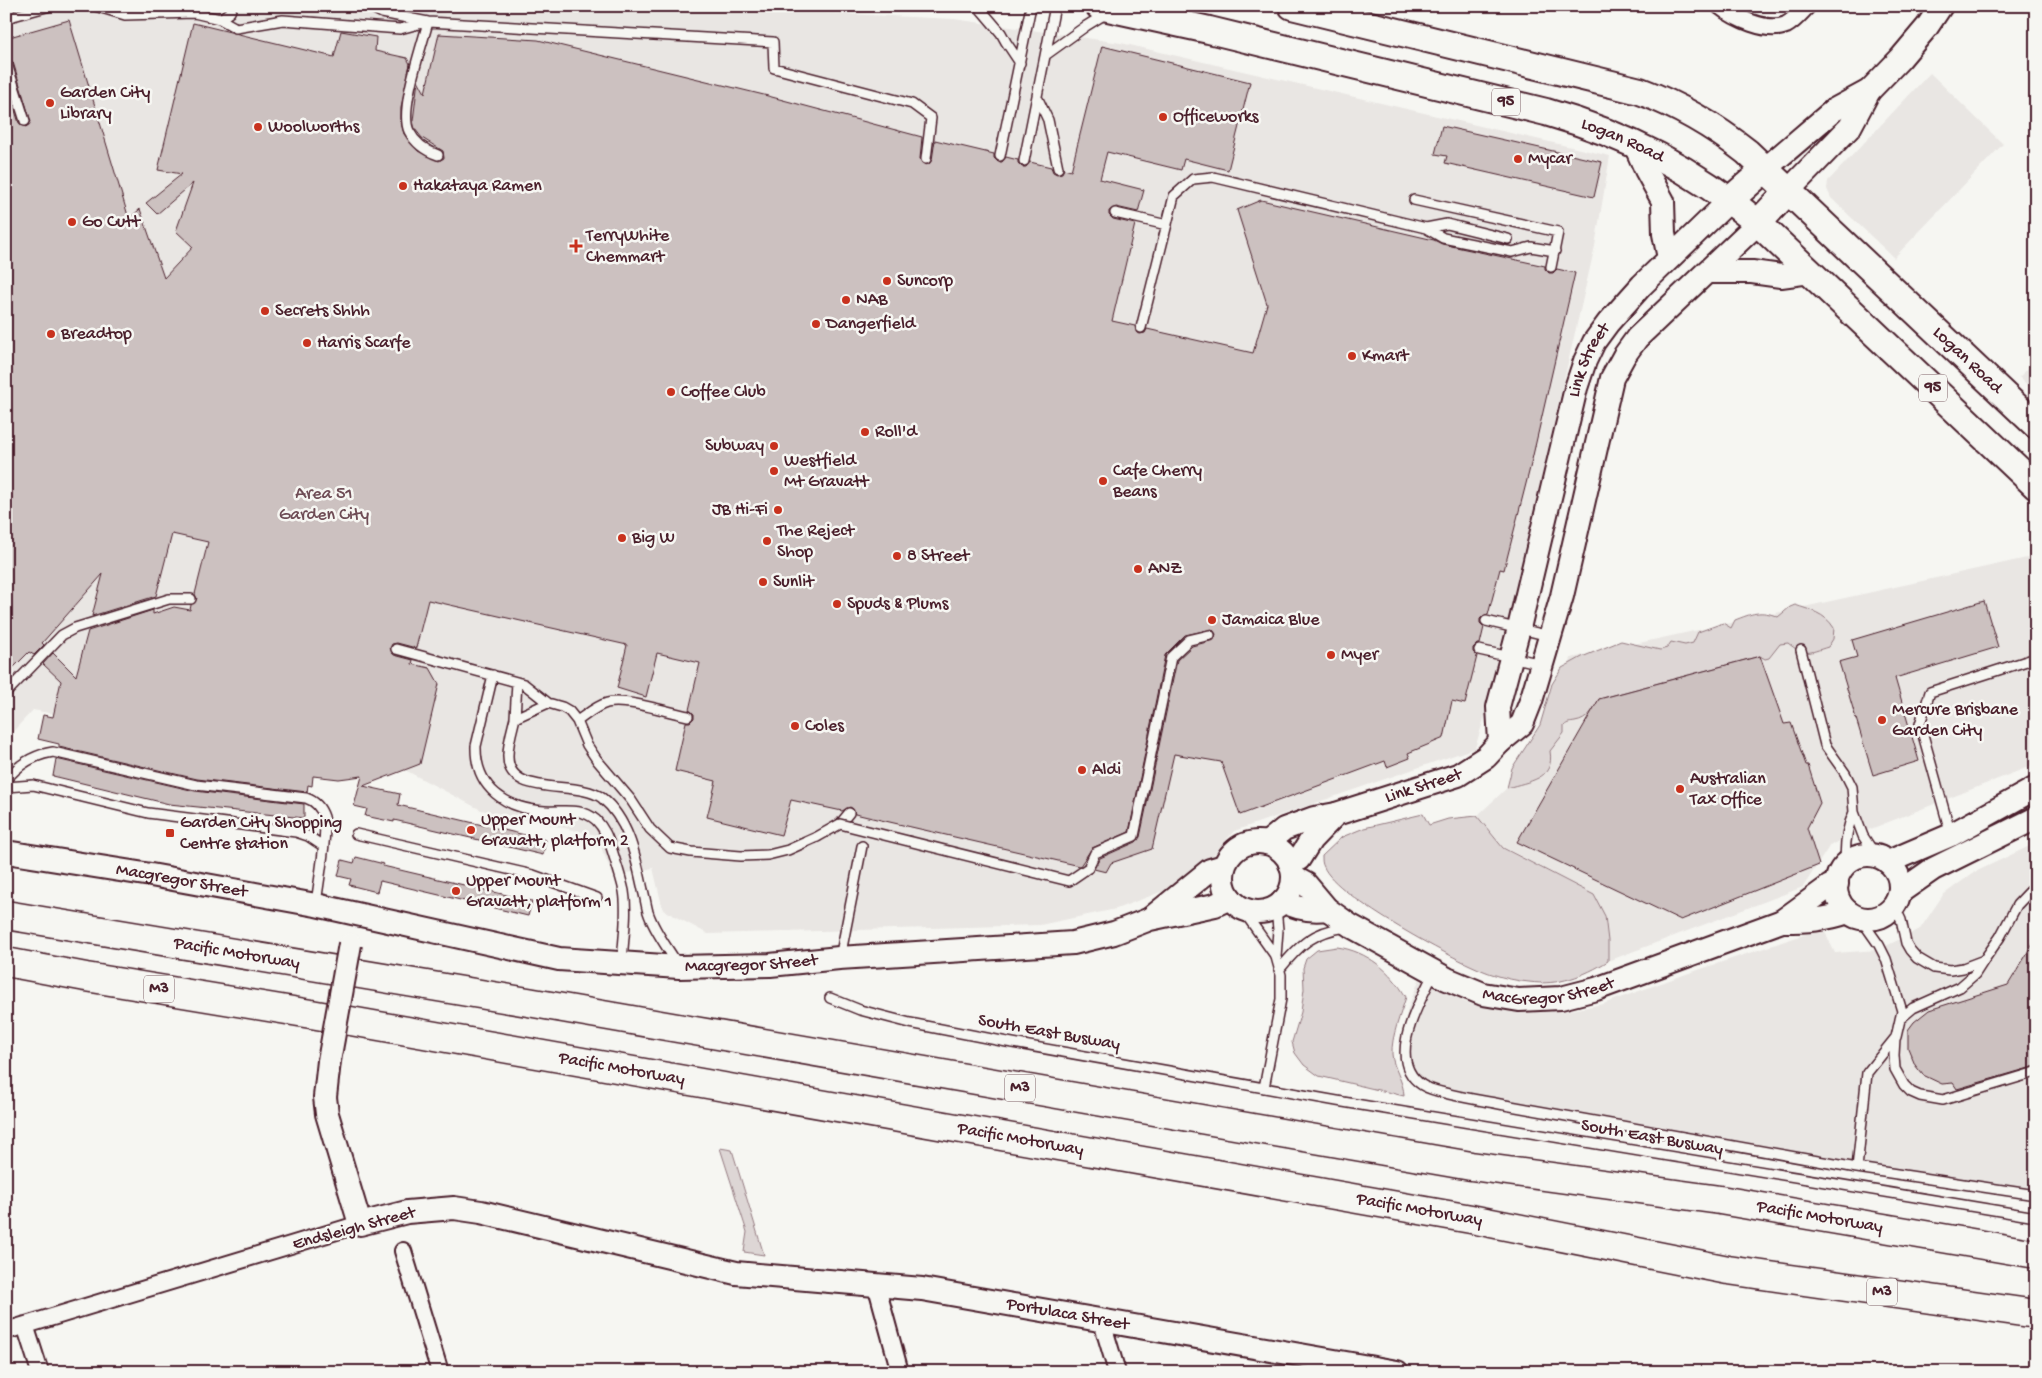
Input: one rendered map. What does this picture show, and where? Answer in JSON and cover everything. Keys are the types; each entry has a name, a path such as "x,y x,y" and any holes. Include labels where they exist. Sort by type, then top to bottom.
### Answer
{"highway":[{"name":"Pacific Motorway","path":"6,915 528,1002 1471,1166 1720,1200 2036,1254"},
{"name":"Pacific Motorway","path":"6,962 1471,1219 1728,1270 2036,1314"}],"main road":[{"name":"Logan Road","path":"1292,6 1640,91 1663,99 1705,122 1729,138 1765,169 2036,425"},
{"name":"Logan Road","path":"1107,8 1209,30 1546,112 1585,123 1634,143 1687,171 1730,200 1758,223 2036,486"},
{"name":"Link Street","path":"1730,200 1765,169"},
{"name":"Link Street","path":"1758,223 1788,191"}],"street":[{"path":"1720,6 1732,16 1773,27 1786,25 1807,6"},
{"name":"Link Street","path":"1788,191 1850,127 1869,91 1900,59 1927,27 1941,6"},
{"name":"Link Street","path":"1765,169 1834,110 1869,91"},
{"path":"1634,143 1663,201 1664,234 1669,258"},
{"name":"Link Street","path":"1500,742 1498,707 1584,361 1594,342 1608,323 1669,258 1730,200"},
{"name":"Link Street","path":"1267,843 1284,829 1314,818 1336,814 1458,775 1486,757 1500,742 1522,724 1542,664 1566,578 1612,378 1637,338 1758,223"},
{"path":"1707,272 1752,272 1781,276 1810,272"},
{"path":"2036,788 1951,836 1882,859 1865,856 1854,858 1841,875 1837,894 1841,904 1854,915 1870,919 1879,917 1897,898 1933,869 2036,818"},
{"name":"Link Street","path":"1291,870 1311,840 1336,814"},
{"path":"1256,842 1267,843 1285,855 1291,870 1288,894 1279,904 1266,911 1238,904 1224,888 1222,877 1224,866 1229,857 1241,846 1256,842"},
{"name":"Macgregor Street","path":"6,852 151,875 316,905 558,959 680,967 770,965 840,958 1073,943 1114,933 1150,919 1215,905 1238,904"},
{"path":"1882,859 1898,875 1897,898"},
{"name":"Macgregor Street","path":"1150,919 1210,870 1224,866"},
{"name":"MacGregor Street","path":"1291,870 1306,884 1327,909 1351,926 1447,980 1483,994 1519,1000 1561,998 1596,989 1782,921 1830,886 1841,875"},
{"path":"1279,904 1314,911 1327,909"},
{"path":"355,913 324,1097 327,1114 360,1224"},
{"name":"MacGregor Street","path":"1782,921 1815,921 1854,915"},
{"name":"Endsleigh Street","path":"6,1330 360,1224 407,1212 454,1208 481,1212 736,1272"},
{"path":"403,1251 440,1372"},
{"name":"Portulaca Street","path":"736,1272 922,1289 1347,1367 1397,1372"},
{"path":"876,1284 900,1372"},
{"path":"1102,1322 1117,1372"},
{"path":"25,1325 40,1372"}],"lane":[{"path":"6,18 50,6"},
{"path":"95,6 125,10 194,13 220,19 236,28 283,20 400,30 428,22"},
{"path":"220,19 230,12 232,6"},
{"path":"368,6 382,13 428,22 773,42 774,68 912,104 930,118 926,160"},
{"path":"978,6 997,27 1020,63"},
{"path":"1000,156 1031,6"},
{"path":"1024,161 1047,54 1055,6"},
{"path":"1047,54 1086,26 1107,8"},
{"path":"428,22 407,104 408,122 409,130 425,151 438,155"},
{"path":"7,64 25,121"},
{"path":"1038,98 1048,120 1058,168"},
{"path":"1141,328 1174,196 1193,179 1213,177 1426,228 1443,238 1512,252 1532,247 1555,251"},
{"path":"1414,200 1558,232 1552,267"},
{"path":"1115,213 1166,225"},
{"path":"1426,228 1447,224 1508,238"},
{"path":"6,693 62,635 75,628 169,599 190,599"},
{"path":"1486,621 1550,636"},
{"path":"840,824 1070,881 1088,868 1095,853 1134,836 1171,658 1189,640 1210,635"},
{"path":"396,649 524,684 548,703 562,706 569,711 577,721 587,745 598,760 631,800 650,829 670,848 691,852 741,856 768,855 788,850 818,837 840,824 848,813"},
{"path":"1478,650 1542,664"},
{"path":"1801,650 1825,745 1846,773 1852,787 1854,812 1859,828 1882,859"},
{"path":"1951,836 1920,724 1930,692 2036,658"},
{"path":"493,675 476,746 476,756 485,782 500,799 509,803 543,811 577,810 588,814 605,830 624,892 625,916 622,963"},
{"path":"517,682 515,718 508,756 509,766 513,774 531,784 590,792 601,798 614,810 626,830 636,858 648,912 655,928 680,967"},
{"path":"577,721 608,702 626,703 688,716"},
{"path":"515,718 548,703"},
{"path":"6,780 28,760 53,752 196,784 296,795 312,800 322,812 325,828 316,905"},
{"path":"6,787 32,785 148,813 296,832 308,836 323,846"},
{"path":"1841,875 1847,828 1854,812"},
{"path":"356,834 534,875 597,898"},
{"path":"840,958 862,846"},
{"path":"1900,1019 1913,1008 1960,987 1974,974 2000,937 2017,905 2036,886"},
{"path":"1897,898 1906,942 1917,958 1934,968 1950,970 1963,968 1984,960"},
{"path":"1238,904 1276,957 1280,970 1279,1018 1264,1088"},
{"path":"1276,957 1279,904"},
{"path":"1854,915 1879,944 1886,959 1902,1011 1896,1037 1895,1069 1904,1085 1911,1092 1920,1096 1943,1100 2036,1072"},
{"path":"1280,970 1300,946 1315,936 1330,930 1351,926"},
{"path":"1434,972 1413,1016 1405,1042 1409,1069 1422,1085 1464,1097 1505,1105 1858,1168 2036,1195"},
{"name":"South East Busway","path":"830,998 860,1010 910,1023 1264,1088 2036,1217"},
{"path":"1858,1168 1867,1073 1896,1037"}],"shaded area":[{"name":"Westfield Mt Gravatt","path":"6,6 673,6 954,19 1121,43 1610,156 1595,246 1491,696 1475,748 1234,831 1207,862 1166,890 1116,909 1040,925 708,934 663,910 653,868 613,876 596,835 481,810 405,770 339,779 174,761 54,714 33,710 6,739"},
{"path":"1930,73 2003,144 1894,258 1831,198 1827,189 1828,181"},
{"path":"2036,361 2036,393 2019,377"},
{"path":"2036,556 2036,764 1830,845 1803,887 1608,961 1608,941 1594,895 1503,847 1477,816 1524,772 1557,724 1571,658"},
{"path":"1795,605 1817,613 1834,628 1833,639 1828,647 1816,651 1803,652 1788,643 1780,644 1769,658 1765,659 1760,656 1599,699 1587,717 1564,726 1564,733 1550,751 1550,761 1544,774 1532,781 1507,788 1512,768 1540,725 1552,684 1562,668 1582,657 1621,641 1660,650 1667,648 1671,642 1685,645 1693,643 1698,632 1723,623 1731,628 1735,620 1756,613 1766,613 1778,617"},
{"path":"1423,814 1429,825 1448,819 1477,816 1503,848 1594,895 1605,916 1608,961 1570,979 1550,983 1520,981 1492,974 1454,957 1400,928 1350,895 1333,880 1323,866 1322,856 1342,837 1364,828"},
{"path":"2036,843 2036,1198 1680,1143 1441,1097 1416,1087 1403,1067 1402,1037 1408,1008 1419,980 1470,1004 1518,1012 1560,1012 1603,1004 1689,973 1803,935 1824,930 1835,953 1878,950 1920,929 1943,895 1973,873"},
{"path":"1337,947 1358,953 1377,964 1393,979 1406,997 1392,1047 1394,1065 1404,1091 1404,1096 1319,1076 1304,1065 1295,1053 1292,1042 1301,1012 1304,989 1303,968 1306,959 1317,950"},
{"path":"720,1148 732,1150 764,1255 744,1252 747,1232"}],"building":[{"name":"Westfield Mt Gravatt","path":"69,20 129,219 140,209 164,278 193,247 176,231 193,183 157,214 146,203 182,174 158,170 193,23 334,57 341,31 376,37 375,51 407,58 410,64 401,108 401,122 404,134 418,151 439,161 444,158 443,151 422,138 415,129 413,121 418,80 425,93 439,34 538,40 768,96 922,137 920,159 925,165 929,164 932,160 935,140 994,154 994,158 998,162 1002,162 1006,157 1018,160 1022,167 1026,167 1030,162 1051,167 1053,172 1057,174 1062,173 1064,169 1071,171 1102,46 1250,82 1228,170 1184,159 1181,170 1107,152 1100,179 1144,190 1138,212 1116,207 1109,211 1109,215 1113,219 1135,224 1112,321 1135,326 1136,332 1140,334 1145,333 1147,329 1253,353 1267,304 1237,210 1261,200 1434,240 1442,244 1545,266 1549,273 1553,273 1557,269 1575,273 1531,464 1504,570 1500,569 1488,615 1484,615 1480,619 1480,623 1484,627 1480,644 1473,648 1473,652 1477,656 1465,704 1452,701 1444,738 1408,753 1410,758 1387,767 1385,761 1240,815 1221,762 1174,754 1152,849 1111,863 1106,872 1094,869 1100,858 1136,842 1140,837 1177,660 1192,646 1214,640 1216,634 1212,629 1185,635 1165,655 1129,832 1092,848 1080,866 855,814 850,807 842,811 791,800 781,835 707,817 716,781 675,771 686,722 690,722 694,718 694,714 689,710 700,663 657,653 646,697 617,688 627,645 428,600 416,648 397,643 392,644 390,648 394,655 413,660 412,664 430,668 439,684 420,764 363,786 400,794 398,805 546,840 543,855 394,820 394,822 365,816 367,809 354,806 362,776 339,779 313,776 312,786 308,785 307,792 197,779 59,747 59,744 38,739 43,715 53,717 61,681 43,664 53,653 76,676 88,631 153,610 153,614 174,607 190,610 191,605 197,599 195,594 208,542 172,534 156,596 92,616 103,574 42,643 44,645 34,655 29,652 6,675 6,82 19,123 26,127 31,122 13,62 6,58 6,38"},
{"name":"Mycar","path":"1442,126 1602,162 1594,197 1445,163 1447,156 1435,154"},
{"name":"Mercure Brisbane Garden City","path":"1984,601 1998,647 1895,678 1919,761 1873,775 1839,662 1857,657 1852,640"},
{"path":"1760,656 1784,724 1791,723 1806,765 1808,765 1820,803 1807,828 1819,865 1681,920 1517,842 1599,699"},
{"path":"56,759 195,791 304,804 304,818 169,804 53,776"},
{"name":"Upper Mount Gravatt, platform 1","path":"356,857 384,864 383,866 532,901 528,916 380,881 377,892 349,885 351,879 338,876 342,860 354,863"},
{"path":"2036,939 2036,1066 1957,1089 1953,1083 1942,1084 1923,1075 1915,1065 1908,1048 1908,1030 1914,1022 1929,1010 2008,985"}],"place":[{"name":"Garden City Library","path":"50,103"},
{"name":"Officeworks","path":"1163,117"},
{"name":"Woolworths","path":"258,127"},
{"name":"Mycar","path":"1518,159"},
{"name":"Hakataya Ramen","path":"403,186"},
{"name":"Go Cutt","path":"72,222"},
{"name":"TerryWhite Chemmart","path":"576,246"},
{"name":"Suncorp","path":"887,281"},
{"name":"NAB","path":"846,300"},
{"name":"Secrets Shhh","path":"265,311"},
{"name":"Dangerfield","path":"816,324"},
{"name":"Breadtop","path":"51,334"},
{"name":"Harris Scarfe","path":"307,343"},
{"name":"Kmart","path":"1352,356"},
{"name":"Coffee Club","path":"671,392"},
{"name":"Roll'd","path":"865,432"},
{"name":"Subway","path":"774,446"},
{"name":"Westfield Mt Gravatt","path":"774,471"},
{"name":"Cafe Cherry Beans","path":"1103,481"},
{"name":"JB Hi-Fi","path":"778,510"},
{"name":"Big W","path":"622,538"},
{"name":"The Reject Shop","path":"767,541"},
{"name":"8 Street","path":"897,556"},
{"name":"ANZ","path":"1138,569"},
{"name":"Sunlit","path":"763,582"},
{"name":"Spuds & Plums","path":"837,604"},
{"name":"Jamaica Blue","path":"1212,620"},
{"name":"Myer","path":"1331,655"},
{"name":"Mercure Brisbane Garden City","path":"1882,720"},
{"name":"Coles","path":"795,726"},
{"name":"Aldi","path":"1082,770"},
{"name":"Australian Tax Office","path":"1680,789"},
{"name":"Upper Mount Gravatt, platform 2","path":"471,830"},
{"name":"Garden City Shopping Centre station","path":"170,833"},
{"name":"Upper Mount Gravatt, platform 1","path":"456,891"}],"park label":[{"name":"Area 51 Garden City","path":"324,504"}]}
